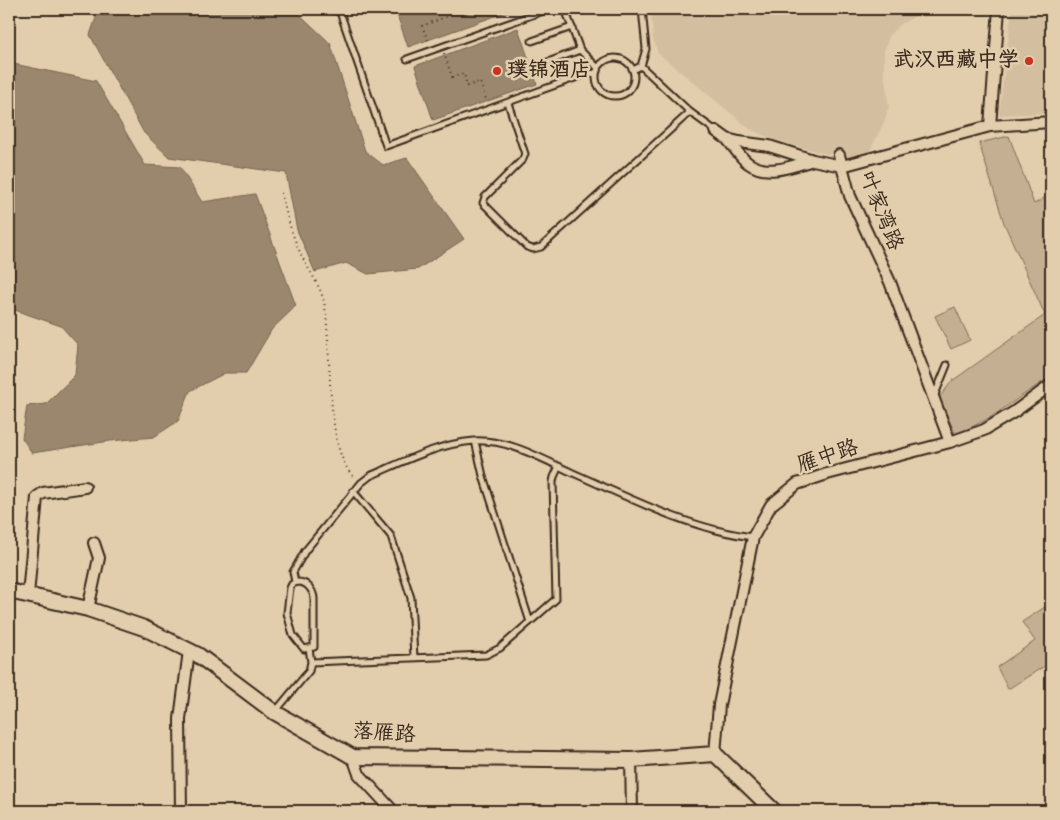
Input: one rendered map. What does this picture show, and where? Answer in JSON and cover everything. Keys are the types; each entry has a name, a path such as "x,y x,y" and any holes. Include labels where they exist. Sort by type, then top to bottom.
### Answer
{"street":[{"path":"990,126 999,9"},
{"name":"叶家湾路","path":"950,442 890,282 850,196 842,166 990,126 1051,122"},
{"path":"716,131 727,139 749,164 765,170 786,169 812,160"},
{"path":"727,139 769,146 812,160 842,166"},
{"path":"838,155 842,166"},
{"name":"雁中路","path":"715,754 719,705 753,537 771,505 798,484 827,474 950,442 984,430 1014,412 1051,385"},
{"path":"28,595 37,497 43,493 85,487"},
{"path":"88,609 98,558 94,543"},
{"name":"落雁路","path":"9,591 88,609 144,628 198,655 274,712 341,752 353,757 631,760 715,754"},
{"path":"181,811 180,719 189,651"},
{"path":"715,754 774,811"},
{"path":"353,757 359,774 393,811"},
{"path":"631,760 632,811"}],"lane":[{"path":"328,9 340,12 386,146 597,71"},
{"path":"407,59 549,9"},
{"path":"565,9 580,50 597,71"},
{"path":"633,70 640,66 646,49 642,9"},
{"path":"532,41 572,28"},
{"path":"540,65 580,50"},
{"path":"616,58 626,61 633,70 634,81 629,90 620,96 609,95 600,89 596,79 597,71 605,60 616,58"},
{"path":"640,66 690,112 716,131"},
{"path":"508,103 525,154 485,197 484,203 527,247 533,249 541,247 690,112"},
{"path":"934,398 947,365"},
{"path":"475,441 483,476 530,622"},
{"path":"295,582 293,572 301,556 360,482 436,448 475,441 517,448 623,495 714,531 753,537"},
{"path":"312,662 486,656 492,654 556,599 553,482 559,466"},
{"path":"353,491 391,536 411,598 414,658"},
{"path":"295,582 306,584 314,595 314,647 304,649 297,640 288,621 290,588 295,582"},
{"path":"274,712 309,671 312,662 309,648"}],"path":[{"path":"428,40 422,26 448,16 445,9"},
{"path":"442,46 452,77 464,74 467,86 480,82 489,110"},
{"path":"281,193 299,251 324,299 331,390 338,445 345,466 360,482"}],"shaded area":[{"path":"99,9 294,9 330,43 365,151 383,165 407,158 464,239 418,269 368,274 346,263 315,272 297,230 286,173 169,157 144,133 90,35"},
{"path":"395,9 515,9 408,47"},
{"path":"671,9 928,9 901,24 890,34 884,51 884,74 889,106 884,122 869,152 851,157 827,154 777,141 750,129 658,53 653,38 651,10 670,11"},
{"name":"武汉西藏中学","path":"1012,9 1051,9 1051,113 999,115"},
{"path":"518,28 537,84 433,120 415,66"},
{"path":"9,63 96,81 145,165 180,167 202,202 255,194 296,306 272,329 246,373 225,373 190,391 178,421 154,437 110,441 32,453 22,438 27,406 46,404 75,375 78,345 61,326 9,308"},
{"path":"1009,136 1034,204 1051,194 1051,376 991,417 956,435 939,398 952,381 1045,315 1004,223 979,143"},
{"path":"955,307 970,340 951,349 935,316"},
{"path":"1051,603 1051,662 1008,689 997,667 1035,641 1022,622"}],"place":[{"name":"武汉西藏中学","path":"1029,61"},
{"name":"璞锦酒店","path":"497,71"}]}
